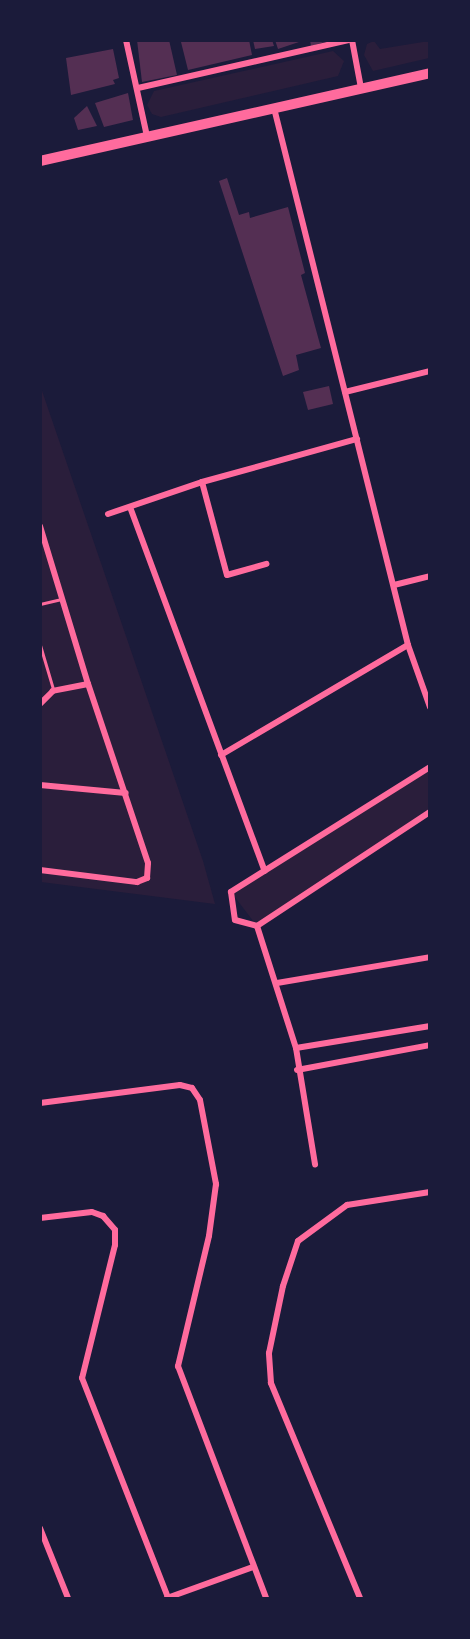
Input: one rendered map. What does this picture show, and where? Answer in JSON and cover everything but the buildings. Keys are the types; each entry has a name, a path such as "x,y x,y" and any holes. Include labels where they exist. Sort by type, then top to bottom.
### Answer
{"main road":[{"path":"40,161 429,73"}],"street":[{"path":"126,40 147,136"},
{"path":"138,88 350,40 362,88"},
{"path":"274,107 408,645 429,707"},
{"path":"345,392 429,371"},
{"path":"108,514 202,482 357,439"},
{"path":"202,482 227,575 266,564"},
{"path":"130,507 265,871"},
{"path":"40,526 88,684 148,863 147,878 137,882 40,870"},
{"path":"394,585 429,576"},
{"path":"221,755 408,645"},
{"path":"40,704 53,691 88,684"},
{"path":"429,767 231,892 235,920 257,926 429,812"},
{"path":"40,785 126,793"},
{"path":"257,926 296,1048 297,1070 315,1164"},
{"path":"277,983 429,957"},
{"path":"296,1048 429,1026"},
{"path":"297,1070 429,1046"},
{"path":"40,1103 180,1085 192,1088 200,1100 216,1184 209,1236 178,1366 266,1599"},
{"path":"360,1599 271,1383 269,1353 283,1286 298,1241 347,1205 429,1192"},
{"path":"40,1218 92,1212 103,1216 115,1230 115,1245 82,1368 82,1378 167,1598 253,1567"},
{"path":"40,1528 68,1599"}],"lane":[{"path":"40,604 64,599"},
{"path":"40,645 53,691"}],"shaded area":[{"path":"374,41 380,49 429,41 429,58 373,71 364,55 367,44"},
{"path":"333,51 344,61 338,76 161,117 152,114 147,105 154,91"},
{"path":"40,385 203,861 215,904 41,882"},
{"path":"429,767 429,812 257,926 231,892"}]}
